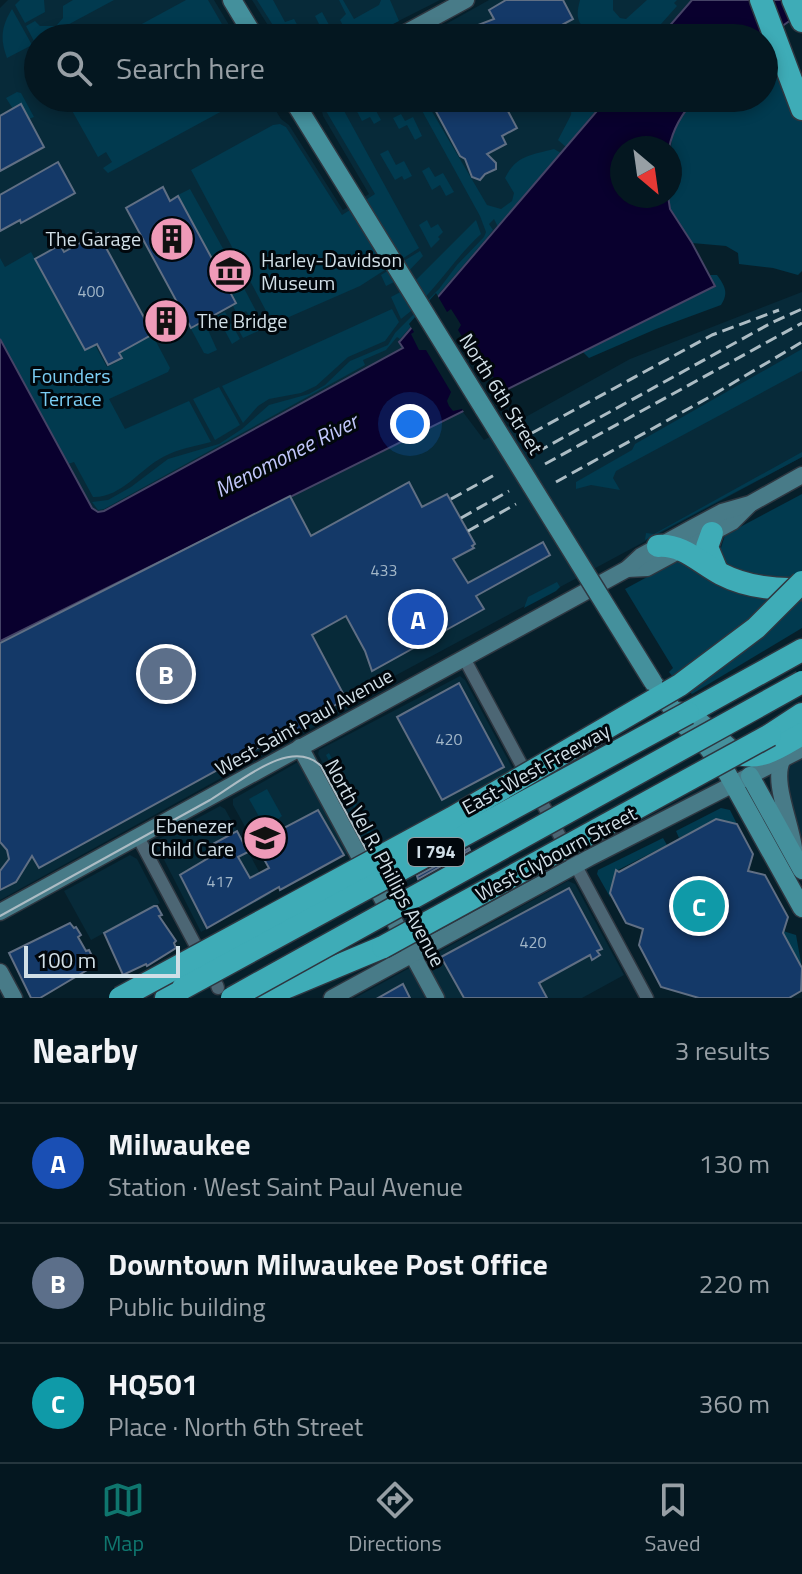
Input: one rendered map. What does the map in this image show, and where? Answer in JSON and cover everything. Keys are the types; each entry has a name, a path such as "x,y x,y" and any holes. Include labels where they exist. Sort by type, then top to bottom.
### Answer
{"highway":[{"path":"761,0 770,24"},
{"path":"769,0 802,70"},
{"path":"793,0 802,21"},
{"path":"778,45 802,109"},
{"path":"712,533 707,547 717,571"},
{"path":"658,546 681,549 717,571 752,585 802,589"},
{"path":"774,611 802,573"},
{"path":"120,998 452,818 680,685 726,652 802,582"},
{"name":"East-West Freeway","path":"174,993 802,650"},
{"name":"I 794","path":"222,990 802,682"},
{"path":"290,998 802,716"},
{"path":"736,753 748,758 762,755 802,734"},
{"path":"174,993 452,818"},
{"path":"261,998 383,947"}],"main road":[{"path":"232,0 247,24"},
{"name":"North 6th Street","path":"301,112 653,682 684,725 742,780 799,864"},
{"name":"North 6th Street","path":"675,710 695,717 736,753"},
{"name":"North 6th Street","path":"742,780 802,908"}],"street":[{"path":"422,24 466,0"},
{"name":"West Saint Paul Avenue","path":"0,912 627,569 658,546 722,512 750,504 802,475"},
{"name":"West Saint Paul Avenue","path":"627,569 647,568 732,522 750,504"},
{"path":"464,658 647,998"},
{"name":"North Vel R. Phillips Avenue","path":"300,747 436,998"},
{"name":"West Clybourn Street","path":"332,998 576,865 802,749"},
{"path":"783,759 777,773 799,864"},
{"path":"138,837 197,948"},
{"path":"0,972 14,998"}],"shaded area":[{"name":"Harley-Davidson Museum","path":"8,0 214,0 229,24 24,24 24,112 277,112 289,125 343,210 369,194 322,112 596,112 401,340 404,348 98,512 92,508 0,339 0,8"},
{"path":"252,0 440,0 393,24 267,24"},
{"path":"489,0 692,0 671,24 446,24"},
{"path":"802,292 802,457 348,701 350,707 0,900 0,641 438,422 463,412 484,440 630,359"},
{"path":"460,676 514,771 369,851 318,754 319,750"},
{"path":"802,759 802,837 783,779 786,768"},
{"path":"298,762 350,852 280,890 233,805 233,799"},
{"path":"220,806 225,809 271,894 201,932 156,844 159,839"},
{"path":"130,855 137,859 160,903 91,940 64,891"},
{"path":"568,881 575,884 624,975 582,998 355,998"}],"green space":[{"path":"20,0 44,0 45,12 25,23 15,5"},
{"path":"73,0 114,0 69,24 58,24 63,18 63,6"},
{"path":"186,0 208,0 222,24 142,24"},
{"path":"257,0 273,0 285,22 294,19 297,24 272,24"},
{"path":"339,0 343,0 354,19 379,5 381,0 390,0 399,21 393,24 342,24 340,20 346,14"},
{"path":"580,0 613,0 613,10 620,18 626,19 647,0 677,0 674,3 677,6 661,24 582,24 578,13"},
{"path":"12,9 24,31 24,49 7,58 3,45 6,22"},
{"path":"322,12 329,24 319,24 315,16"},
{"path":"778,60 802,101 802,271 798,275 739,264 738,253 726,246 692,243 670,209 682,208 682,136 672,136 684,112 778,112"},
{"path":"21,93 24,110 21,104 13,109 6,98"},
{"path":"73,112 220,112 108,173 103,168 112,162 106,152 98,157"},
{"path":"327,112 345,112 419,248 360,286 273,324 191,170 280,124 286,127 342,215 375,194"},
{"path":"357,112 377,112 381,120 374,124 370,117 362,121"},
{"path":"423,112 432,112 487,205 501,209 512,201 514,193 505,178 520,160 554,149 561,153 498,227 494,219 489,224 493,230 486,239 400,339 397,337 386,350 363,360 365,365 98,510 92,502 108,500 131,487 168,459 219,444 269,405 309,394 325,385 350,361 388,345 395,333 484,237 486,232"},
{"path":"571,112 595,112 566,147 558,140"},
{"path":"401,114 405,121 413,117 422,136 415,140 407,125 399,129 393,118"},
{"path":"388,150 396,165 404,161 412,176 395,180 380,154"},
{"path":"429,167 435,177 443,173 454,192 446,196 440,185 432,190 422,171"},
{"path":"190,189 226,254 214,261 178,195"},
{"path":"427,220 431,228 438,224 443,232 431,248 419,225"},
{"path":"476,220 481,234 423,300 401,319 391,297 408,288"},
{"path":"420,251 423,256 402,278 386,286 381,275"},
{"name":"Founders Terrace","path":"31,252 85,350 95,345 107,367 123,359 120,352 152,334 170,368 168,372 109,399 125,429 189,401 211,442 169,454 113,493 93,497 74,462 68,464 0,339 0,258 5,267"},
{"path":"227,256 265,328 243,338 236,325 250,317 246,311 232,319 231,315 236,312 233,306 237,303 215,262"},
{"path":"710,275 717,275 724,286 725,297 721,305 589,358 583,352 715,286"},
{"path":"392,309 399,322 385,341 348,357 316,386 301,393 269,399 243,423 222,386"},
{"path":"225,312 240,339 232,344 217,316"},
{"path":"204,321 217,350 208,354 204,353 191,329"},
{"path":"802,349 802,371 616,471 613,478 620,490 591,485 576,489 576,482 632,450 635,444"},
{"path":"219,387 240,425 215,440 193,399"},
{"path":"802,452 802,457 645,540 646,533 654,534"},
{"path":"802,494 802,582 767,580 727,566 720,551 725,535"},
{"path":"684,557 802,595 802,628 692,694 669,672 673,668 625,589"},
{"path":"557,582 560,587 556,591 524,608 528,597"},
{"path":"329,753 374,838 371,840 326,755"},
{"path":"267,789 282,816 266,829 249,799"},
{"path":"721,808 730,810 737,824 716,819 679,838 676,831"},
{"path":"663,838 667,845 616,871 610,897 597,874 598,870"},
{"path":"783,933 796,935 802,968"}],"water":[{"path":"692,0 802,0 802,12 778,29 778,24 671,24"},
{"name":"Menomonee River","path":"596,112 684,112 672,136 610,136 610,208 670,208 715,286 0,641 0,339 92,508 98,512 403,348 399,342"}],"pier":[{"path":"436,293 447,312 451,309 458,320 461,325 458,330 484,372 490,371 498,386 494,389 500,398 466,415 462,409 453,411 449,406 447,401 451,392 426,350 419,350 411,334 414,332 409,324"}],"building":[{"path":"506,0 563,0 573,19 564,24 481,24 494,19 489,10"},
{"path":"21,104 44,147 0,171 0,116"},
{"path":"436,112 508,112 517,128 502,136 506,144 487,154 496,163 496,169 480,180 472,177 465,159 460,156"},
{"path":"58,162 75,193 0,231 0,195"},
{"name":"The Garage","path":"163,187 170,201 178,196 236,303 191,328 126,208"},
{"path":"98,233 153,334 119,353 122,358 108,365 97,344 85,350 35,259 60,245 64,252"},
{"path":"409,482 422,507 447,494 475,544 472,546 474,548 453,559 468,583 543,542 550,555 476,596 484,609 372,671 346,616 312,635 346,699 301,724 304,728 265,750 263,745 39,868 32,856 16,882 0,890 0,871 9,859 7,850 0,842 0,643 290,496 311,536"},
{"path":"459,683 504,767 442,800 397,717"},
{"path":"318,810 344,855 207,928 180,875 215,854 211,845 237,831 248,852 238,857 250,878 269,868 255,843"},
{"path":"716,819 737,824 753,854 748,871 765,875 788,917 783,933 802,968 801,991 789,998 699,998 661,987 639,945 643,929 626,923 610,893 616,870 619,872"},
{"path":"470,850 418,879 417,876"},
{"path":"569,888 602,949 597,951 600,955 592,960 590,955 539,983 547,998 464,998 441,957"},
{"path":"157,906 162,915 159,916 176,941 176,948 147,966 123,975 104,933"},
{"path":"70,923 81,935 78,937 86,951 89,950 94,966 40,998 31,998 9,953"},
{"path":"403,984 410,998 378,998"}],"tram line":[{"path":"0,916 210,800 265,765 295,756 309,758 321,766 368,853"}],"railway":[{"path":"537,452 802,309"},
{"path":"532,433 712,335 779,310"},
{"path":"545,464 802,323"},
{"path":"556,482 802,342"},
{"path":"451,499 498,473"},
{"path":"461,518 509,491"},
{"path":"468,531 516,504"}],"place":[{"name":"The Garage","path":"172,239"},
{"name":"Harley-Davidson Museum","path":"230,271"},
{"name":"The Bridge","path":"166,321"},
{"name":"Milwaukee","path":"418,619"},
{"name":"Downtown Milwaukee Post Office","path":"166,674"},
{"name":"Ebenezer Child Care","path":"265,838"},
{"name":"HQ501","path":"699,906"}]}
